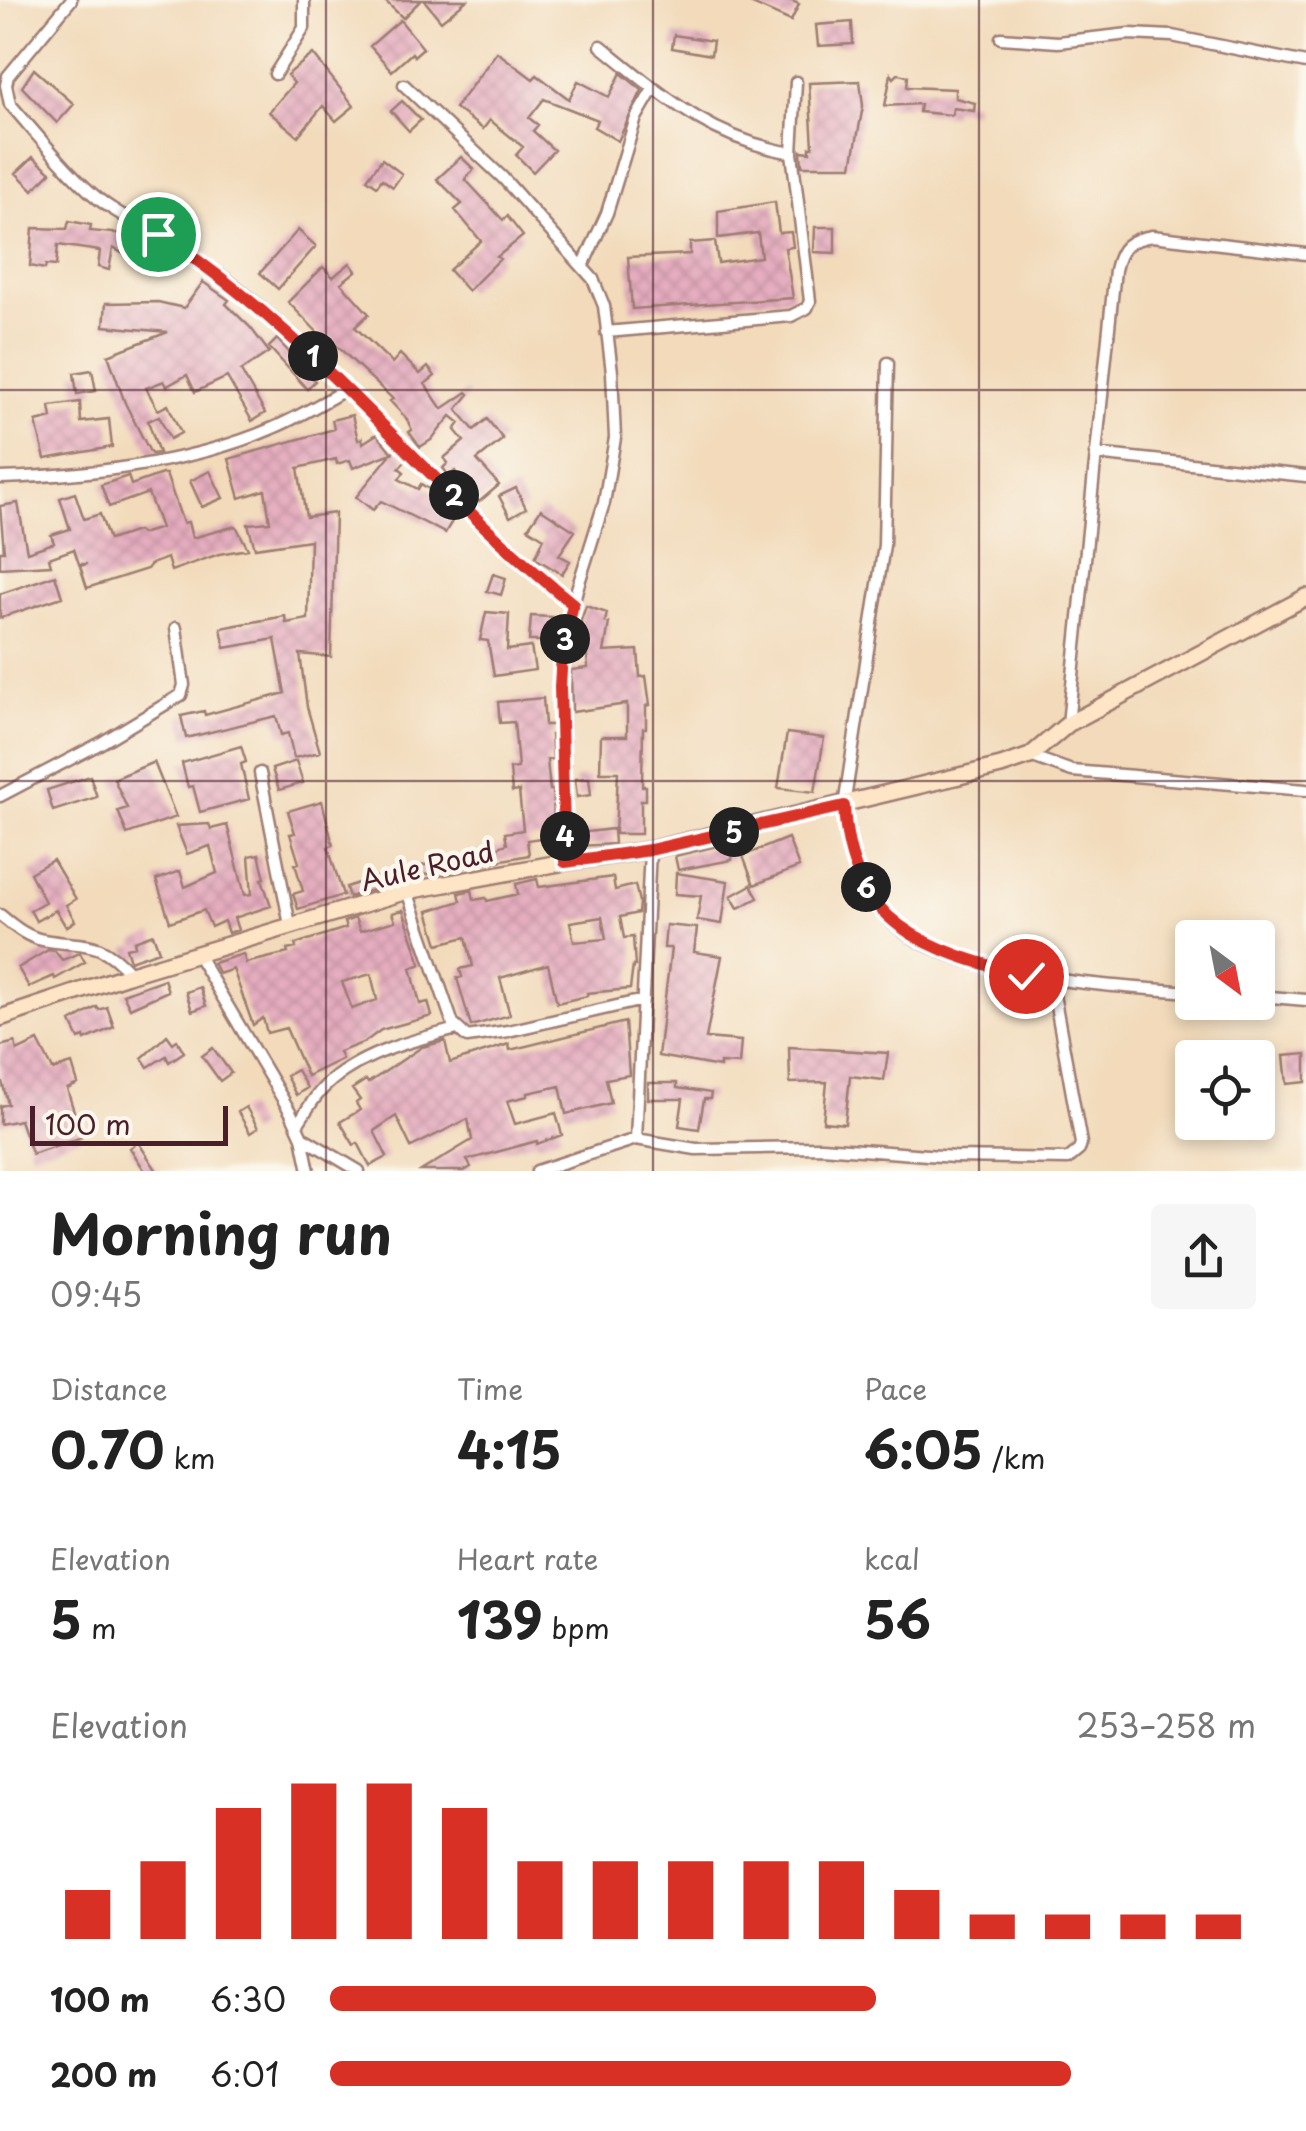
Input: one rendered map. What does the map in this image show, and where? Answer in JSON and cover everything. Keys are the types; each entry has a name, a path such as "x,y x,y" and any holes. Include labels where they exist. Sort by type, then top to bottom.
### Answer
{"street":[{"path":"71,0 8,76 10,104 102,201 194,256 243,292 348,388 500,542 573,604"},
{"path":"275,74 304,28 304,0"},
{"path":"1002,38 1058,42 1129,34 1162,35 1306,63"},
{"path":"600,46 700,122 759,148 792,153"},
{"path":"606,332 790,316 807,308 810,301 792,153 796,82"},
{"path":"404,85 503,178 583,266 600,291 612,372 612,456 604,503 562,654 565,862"},
{"path":"583,266 607,213 636,118 653,89"},
{"path":"1068,724 1114,270 1119,253 1128,242 1152,236 1306,254"},
{"path":"888,363 884,545 844,806 845,833 857,868 876,903 893,923 917,939 972,961 1051,978 1175,990"},
{"path":"0,478 55,475 195,453 272,428 348,388"},
{"path":"1095,454 1306,476"},
{"name":"Aule Road","path":"2,1014 407,891 650,850 844,806 1030,756 1068,724 1306,597"},
{"path":"0,796 181,695 184,685 176,628"},
{"path":"1030,756 1072,772 1306,790"},
{"path":"260,774 290,925"},
{"path":"636,1139 650,850"},
{"path":"407,891 456,1029 467,1037 643,1000"},
{"path":"0,915 32,936 94,945 112,955 131,974"},
{"path":"197,954 296,1125 309,1171"},
{"path":"537,1171 567,1166 636,1139 696,1150 820,1147 1068,1160 1081,1143 1051,978"},
{"path":"1275,997 1306,1000"},
{"path":"296,1125 319,1092 348,1069 407,1042 456,1029"},
{"path":"302,1137 359,1171"}],"building":[{"path":"384,0 421,0 403,18"},
{"path":"424,0 467,0 441,21"},
{"path":"743,0 790,0 799,4 791,21"},
{"path":"400,20 423,48 392,71 370,46"},
{"path":"852,22 853,44 818,46 816,25"},
{"path":"674,35 713,41 711,55 672,48"},
{"path":"497,52 569,99 578,81 609,97 621,73 642,90 618,141 594,127 598,120 544,99 529,118 538,125 533,131 554,150 533,172 516,155 523,147 490,120 483,129 455,108"},
{"path":"313,54 354,106 336,121 323,106 298,136 269,112 294,83 287,75"},
{"path":"34,69 74,104 57,123 22,87"},
{"path":"891,74 894,78 898,74 908,76 907,87 955,89 955,98 975,103 974,111 953,108 952,115 919,112 920,104 885,106"},
{"path":"860,81 863,106 852,166 802,166 801,151 810,152 813,147 809,83"},
{"path":"402,101 421,120 409,131 391,111"},
{"path":"33,157 51,172 33,190 16,173"},
{"path":"461,157 474,169 465,179 503,220 507,216 523,236 497,257 500,259 468,291 449,270 481,241 455,210 462,204 437,179"},
{"path":"382,159 402,174 393,187 382,179 377,186 367,179"},
{"path":"775,202 779,233 791,232 793,247 785,248 793,298 632,309 628,257 690,254 690,243 715,241 718,263 761,257 758,233 718,238 718,211"},
{"path":"69,221 91,225 90,231 122,234 123,230 136,235 127,256 113,248 109,270 98,267 100,251 58,245 56,266 30,266 33,228 67,229"},
{"path":"815,227 835,227 835,253 814,252"},
{"path":"298,230 316,246 278,289 260,273"},
{"path":"350,263 356,271 341,283 369,314 355,327 392,363 400,354 420,374 428,367 435,376 425,384 442,409 467,392 457,409 463,417 474,430 487,419 503,439 477,460 499,485 479,502 455,471 449,476 443,468 448,463 444,458 464,441 455,430 460,423 451,416 420,447 409,432 412,430 406,418 390,401 393,399 335,344 332,347 288,302 323,267 333,277"},
{"path":"203,282 229,300 226,304 269,352 241,371 265,413 252,421 227,377 195,392 187,375 167,386 164,381 146,388 158,410 168,405 181,433 170,439 159,416 148,421 159,453 151,454 125,403 108,355 168,332 104,326 106,303 158,302 184,308"},
{"path":"277,339 315,381 307,389 269,347"},
{"path":"92,370 96,391 77,394 74,373"},
{"path":"80,402 81,422 109,419 112,447 45,459 36,422 52,418 50,406"},
{"path":"352,415 358,440 362,438 363,443 377,434 392,453 353,468 350,460 337,464 336,459 298,468 306,517 335,513 331,657 300,654 307,707 320,752 294,758 288,733 281,735 276,716 186,738 181,716 204,711 205,715 285,693 275,639 225,648 221,628 285,616 286,623 308,619 310,540 255,548 248,524 270,522 265,490 240,498 229,459 334,429 332,420"},
{"path":"395,449 406,460 399,468 404,472 399,479 418,489 421,484 438,495 437,502 457,513 445,533 381,501 373,510 356,497"},
{"path":"210,471 223,498 202,507 190,481"},
{"path":"166,474 192,538 236,526 248,549 219,554 171,571 167,558 147,569 87,588 80,566 87,564 79,564 74,549 49,558 51,565 0,568 0,551 4,551 0,506 18,503 27,552 54,543 51,535 70,529 60,498 75,493 84,519 100,514 109,540 137,531 141,534 161,528 148,493 109,507 101,485 128,476 131,485"},
{"path":"516,488 526,508 510,517 499,496"},
{"path":"541,509 575,531 559,555 570,561 562,574 535,558 544,538 528,528"},
{"path":"493,574 506,578 501,595 487,591"},
{"path":"55,575 62,597 0,618 0,594"},
{"path":"586,606 607,613 604,652 638,650 640,677 646,676 650,705 646,706 643,728 642,786 646,786 646,800 641,800 641,834 615,834 618,772 600,772 601,736 627,736 627,704 572,712 571,670 588,668 586,643 574,640"},
{"path":"486,612 509,614 507,650 531,647 535,670 494,676 488,641 480,640"},
{"path":"531,616 552,617 553,641 529,641"},
{"path":"543,698 545,725 554,725 553,759 547,760 553,790 554,836 527,840 529,855 419,876 417,867 499,847 507,844 505,833 523,830 519,791 512,792 510,769 518,768 514,722 500,723 498,702"},
{"path":"787,733 824,738 815,792 778,788"},
{"path":"241,746 249,799 200,812 182,763"},
{"path":"296,761 303,783 279,790 272,769"},
{"path":"154,762 176,817 127,834 118,811 127,808 114,779"},
{"path":"90,776 97,797 53,811 47,790"},
{"path":"589,778 591,795 577,797 575,779"},
{"path":"322,801 333,845 328,847 343,895 298,909 293,894 303,891 288,811"},
{"path":"209,824 211,829 227,825 245,895 252,894 249,856 259,854 271,906 234,918 238,930 228,933 224,921 211,927 204,910 170,922 156,880 180,871 185,887 217,873 210,846 187,854 176,826"},
{"path":"613,829 614,844 579,846 578,833"},
{"path":"788,838 799,867 754,885 743,856"},
{"path":"734,842 732,860 678,870 675,856"},
{"path":"53,860 76,899 66,905 75,921 66,927 56,910 36,921 30,910 45,902 30,873"},
{"path":"404,871 407,880 380,887 378,880"},
{"path":"676,873 728,881 722,924 697,920 701,896 675,894"},
{"path":"377,877 379,888 349,897 346,887"},
{"path":"613,877 615,890 635,885 638,913 620,917 624,938 633,937 635,966 630,989 587,993 557,1003 548,964 500,978 510,1015 471,1026 457,978 462,977 460,969 473,966 466,937 438,944 428,911 461,901 459,893 472,890 474,900 487,901 518,894 516,884 537,879 539,887","holes":["602,917 606,939 574,942 570,922"]},
{"path":"751,885 758,898 738,908 731,896"},
{"path":"403,910 421,964 411,968 420,1004 428,1002 432,1016 381,1030 365,1042 339,1052 342,1059 307,1076 286,1028 267,1033 263,1018 253,1025 233,969 219,974 213,963 243,954 246,963 288,953 287,950 296,948 295,944 346,928 344,922 355,918 360,931 395,921 392,913","holes":["371,974 377,1000 352,1009 342,982"]},
{"path":"666,925 697,928 694,952 722,956 706,1038 741,1041 739,1064 720,1063 720,1067 658,1056 671,948 664,948"},
{"path":"153,934 159,951 130,961 126,948"},
{"path":"48,950 55,951 62,960 80,953 85,962 55,979 54,976 29,987 18,968"},
{"path":"164,979 168,991 130,1008 123,994"},
{"path":"200,987 206,1006 192,1011 186,992"},
{"path":"97,1007 107,1007 114,1027 79,1039 71,1022"},
{"path":"625,1022 629,1075 606,1079 611,1103 566,1114 560,1086 507,1101 515,1124 556,1113 562,1135 467,1160 471,1167 464,1171 421,1171 472,1140 468,1119 411,1147 396,1116 374,1131 387,1157 370,1166 358,1143 354,1145 340,1122 360,1110 356,1103 360,1100 352,1089 366,1080 368,1083 422,1047 445,1041 450,1063 509,1044 510,1050"},
{"path":"167,1035 173,1043 177,1040 184,1052 169,1062 166,1056 148,1067 142,1058"},
{"path":"38,1041 53,1070 72,1064 78,1084 67,1089 82,1137 32,1154 20,1120 0,1124 0,1106 8,1104 0,1074 0,1046 15,1042 17,1051"},
{"path":"789,1047 888,1053 884,1080 850,1076 845,1124 823,1122 827,1082 790,1083"},
{"path":"213,1048 231,1073 220,1081 202,1056"},
{"path":"1306,1054 1306,1082 1287,1084 1284,1056"},
{"path":"297,1070 307,1088 296,1095 286,1076"},
{"path":"648,1083 677,1083 677,1088 711,1093 710,1099 704,1099 699,1129 679,1126 683,1099 648,1099"},
{"path":"246,1107 258,1128 250,1133 238,1112"},
{"path":"138,1142 157,1171 143,1168 130,1148"}],"route":[{"path":"158,234 243,292 348,388 500,542 573,604 562,654 560,687 565,862 650,850 844,806 845,833 862,881 893,923 936,948 1026,976"}]}
